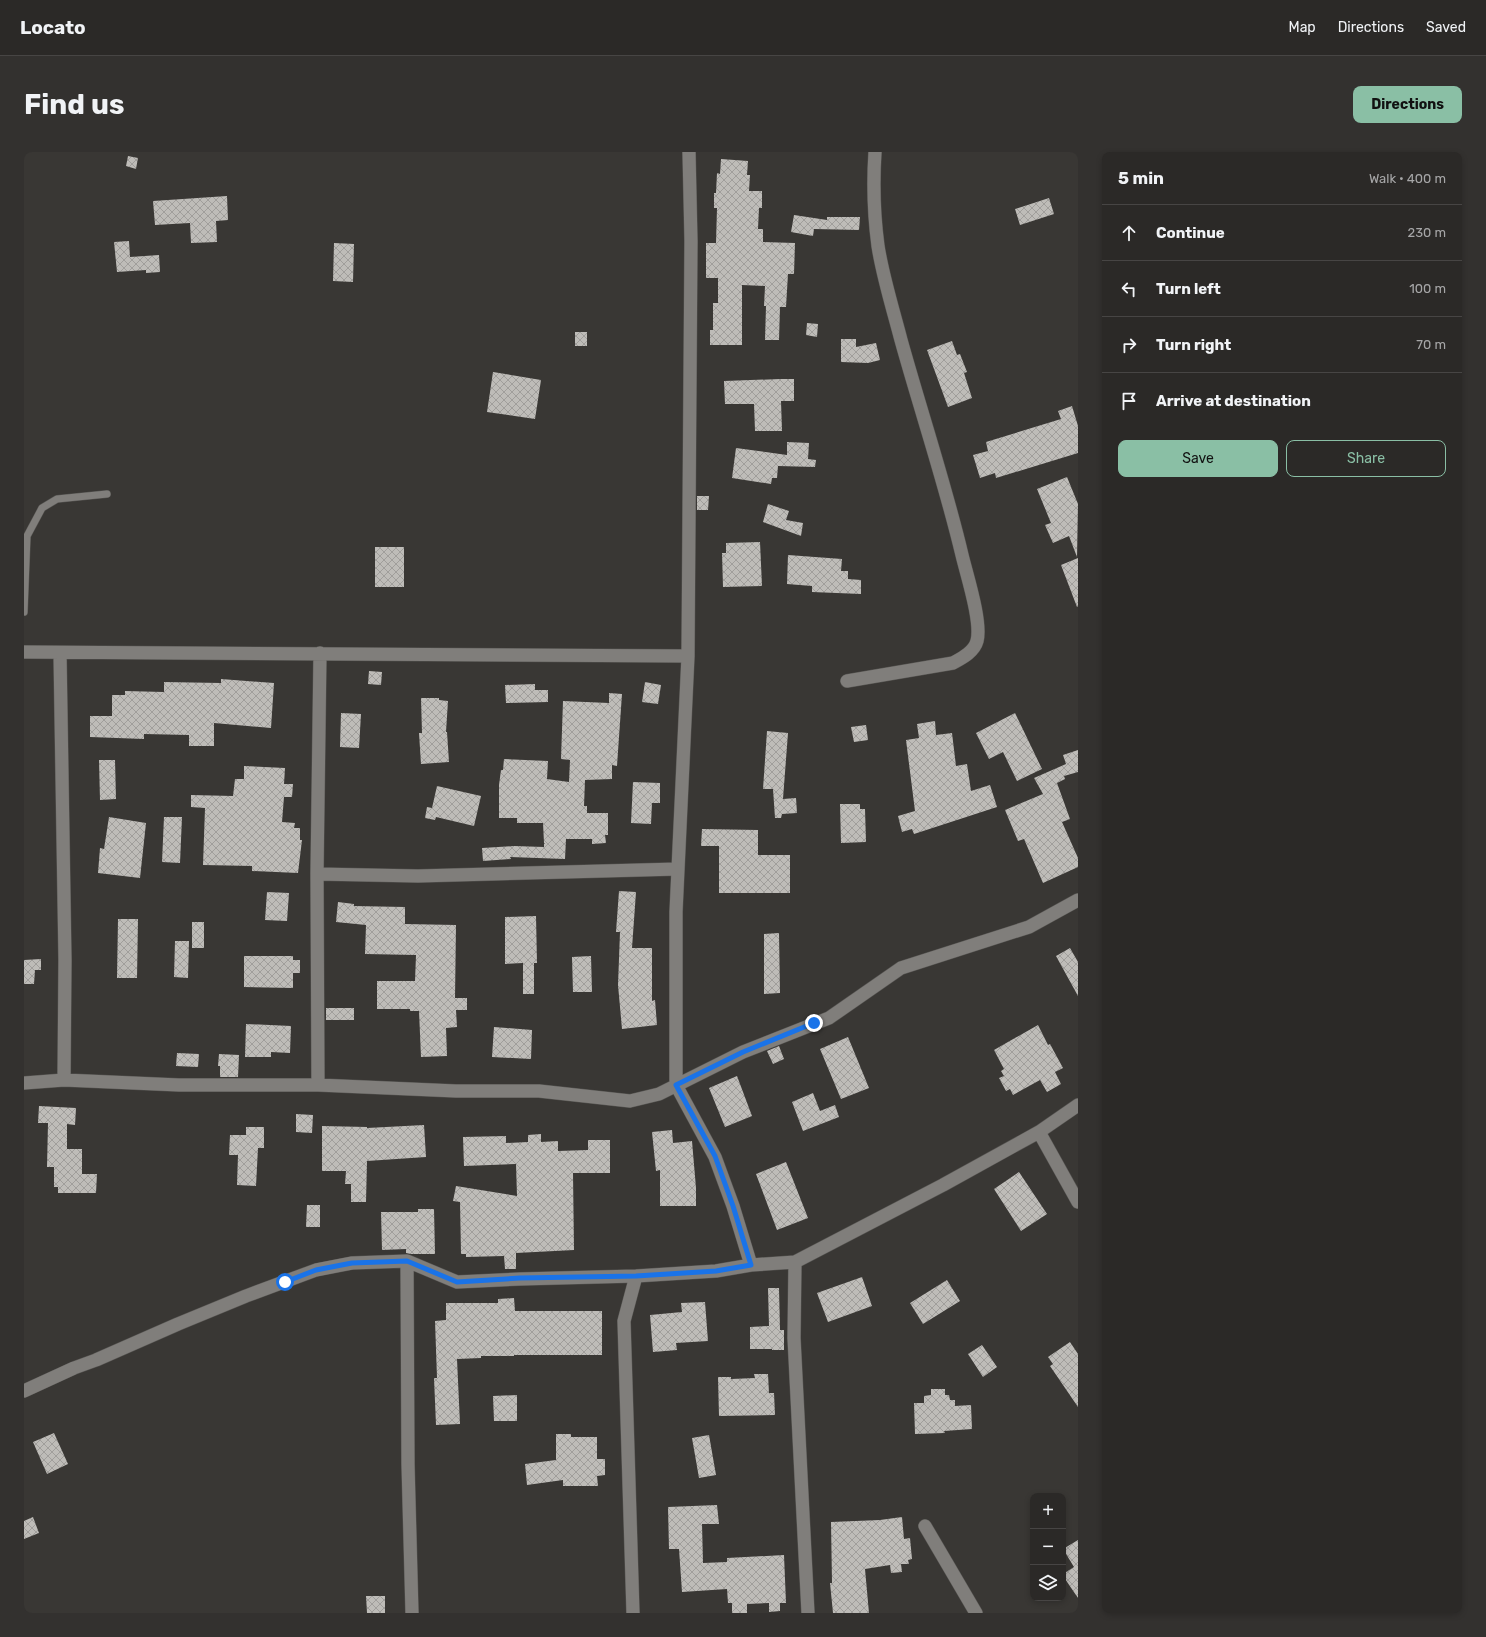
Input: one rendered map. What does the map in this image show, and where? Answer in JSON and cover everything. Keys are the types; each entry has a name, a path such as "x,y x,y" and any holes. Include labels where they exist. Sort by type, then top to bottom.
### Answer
{"street":[{"path":"689,152 691,241 688,656 676,912 676,1085 715,1156 733,1206 751,1265"},
{"path":"847,681 953,663 968,654 974,648 977,641 978,630 952,511 909,368 885,281 878,246 875,200 875,152"},
{"path":"24,652 688,656"},
{"path":"60,653 65,960 64,1080"},
{"path":"318,1085 317,874 320,653"},
{"path":"317,874 418,876 678,870"},
{"path":"24,1083 64,1080 179,1085 318,1085 456,1090 539,1091 630,1100 659,1094 743,1052 829,1018 900,968 1029,927 1078,900"},
{"path":"24,1391 74,1368 246,1296 316,1270 352,1263 407,1261 457,1282 520,1278 636,1276 716,1271 751,1265 796,1262 943,1185 1039,1132 1078,1105"},
{"path":"1039,1132 1078,1202"},
{"path":"407,1261 408,1464 412,1613"},
{"path":"796,1262 794,1338 808,1613"},
{"path":"633,1613 624,1321 636,1276"},
{"path":"925,1526 976,1613"}],"lane":[{"path":"24,612 27,536 42,508 57,498 106,494"}],"building":[{"path":"128,156 138,158 136,169 126,166"},
{"path":"721,159 748,161 747,175 750,175 749,191 762,191 762,208 759,208 758,229 763,229 763,242 795,243 794,274 788,274 786,307 780,307 779,340 765,340 765,286 742,285 742,345 710,345 710,330 713,330 713,303 718,303 718,278 706,278 706,243 716,243 717,208 714,208 714,193 716,193 717,173 720,174"},
{"path":"227,196 228,220 216,221 217,242 191,243 190,223 155,225 153,201"},
{"path":"1049,198 1054,214 1020,225 1015,209"},
{"path":"794,215 827,220 827,217 860,217 859,230 814,229 813,236 791,232"},
{"path":"129,241 130,257 159,255 160,272 146,273 146,270 117,272 114,242"},
{"path":"334,243 354,244 353,282 333,281"},
{"path":"807,323 818,324 817,337 806,335"},
{"path":"575,332 587,332 587,346 575,346"},
{"path":"841,339 856,339 856,347 876,343 880,360 868,363 841,362"},
{"path":"952,341 957,355 960,354 967,372 964,373 972,398 948,407 927,350"},
{"path":"493,372 541,380 535,419 487,412"},
{"path":"794,379 794,401 781,401 782,431 755,431 754,404 725,404 724,381"},
{"path":"1072,406 1078,426 1078,453 996,478 995,473 980,478 973,455 988,451 986,442 1061,419 1058,411"},
{"path":"787,442 809,443 808,459 816,460 815,467 778,466 777,478 772,478 771,484 732,478 736,448 787,455"},
{"path":"1067,477 1078,504 1077,557 1069,536 1053,543 1045,525 1051,523 1037,489"},
{"path":"697,496 709,496 708,510 697,510"},
{"path":"768,504 789,511 786,520 803,523 801,536 763,522"},
{"path":"760,542 762,586 723,587 722,553 726,553 726,543"},
{"path":"375,547 404,547 404,587 375,587"},
{"path":"788,555 842,559 841,571 848,571 848,579 861,580 861,594 812,592 812,586 787,584"},
{"path":"1078,558 1078,606 1077,607 1061,565"},
{"path":"369,671 382,672 381,685 368,684"},
{"path":"221,679 274,683 271,728 214,723 214,746 189,746 189,735 144,734 144,739 90,737 90,716 112,716 112,695 125,695 125,691 164,692 164,682 221,683"},
{"path":"645,682 661,685 658,704 642,702"},
{"path":"535,684 535,690 548,690 548,702 506,703 505,685"},
{"path":"609,693 622,694 617,766 612,765 612,779 585,780 584,806 587,806 587,813 608,813 608,835 605,835 606,843 592,844 592,839 566,839 565,859 510,857 511,859 483,861 482,848 514,846 544,847 545,844 543,823 517,823 517,818 499,818 499,785 504,759 548,761 547,779 569,782 570,760 561,759 563,701 609,703"},
{"path":"421,698 439,698 439,700 448,701 446,732 449,762 421,764 419,733 422,733"},
{"path":"341,713 361,714 359,748 340,747"},
{"path":"1015,713 1042,769 1017,781 1003,752 989,759 976,733"},
{"path":"935,721 936,735 952,733 956,766 967,764 971,791 990,785 997,807 914,834 912,829 902,832 898,816 915,811 906,740 919,738 917,724"},
{"path":"866,725 868,740 854,742 851,727"},
{"path":"767,731 788,733 783,799 796,798 797,813 782,814 781,818 775,818 773,789 763,789"},
{"path":"1078,750 1078,772 1064,776 1065,779 1057,783 1070,819 1062,822 1078,858 1078,867 1043,883 1024,839 1018,841 1005,810 1043,794 1034,778 1066,764 1063,755"},
{"path":"99,760 115,760 116,799 100,800"},
{"path":"244,766 285,768 284,784 293,784 292,797 284,797 282,822 295,823 294,828 300,828 300,840 302,840 298,873 252,871 252,866 203,865 205,808 191,807 191,795 233,796 235,779 244,779"},
{"path":"633,782 660,783 660,803 652,803 651,824 631,823"},
{"path":"437,786 481,796 474,826 436,817 435,820 425,818 427,807 432,808"},
{"path":"840,804 860,804 860,809 865,809 866,842 841,843"},
{"path":"109,817 146,823 140,878 98,873 100,848 104,849"},
{"path":"164,817 182,817 180,863 162,862"},
{"path":"702,829 758,830 758,855 790,855 790,893 719,893 719,846 701,846"},
{"path":"619,891 636,892 632,948 652,948 652,1001 655,1000 657,1025 622,1029 618,985 620,932 616,932"},
{"path":"267,892 289,893 287,921 265,920"},
{"path":"338,902 354,904 354,906 405,907 405,924 456,925 455,998 467,998 467,1010 456,1010 457,1027 446,1028 447,1056 421,1057 419,1011 410,1011 410,1009 377,1009 377,981 415,981 416,955 365,954 366,925 336,922"},
{"path":"536,916 537,963 534,963 534,994 523,994 523,963 505,964 505,917"},
{"path":"118,919 138,919 137,978 117,978"},
{"path":"192,922 204,922 204,948 192,948"},
{"path":"779,933 780,993 764,994 764,934"},
{"path":"175,941 189,941 188,978 174,977"},
{"path":"1070,948 1078,962 1078,996 1056,956"},
{"path":"244,956 293,956 293,960 300,960 300,973 293,973 293,988 244,987"},
{"path":"591,956 592,992 573,992 572,957"},
{"path":"41,959 41,970 35,970 34,984 24,984 24,960"},
{"path":"326,1008 354,1008 354,1020 326,1020"},
{"path":"246,1024 291,1026 290,1053 271,1052 271,1057 245,1057"},
{"path":"1038,1025 1048,1045 1050,1044 1063,1068 1055,1072 1061,1084 1047,1092 1040,1080 1013,1095 1010,1089 1006,1091 999,1078 1004,1076 1001,1071 1004,1069 994,1050"},
{"path":"494,1027 532,1030 531,1059 492,1057"},
{"path":"848,1037 869,1088 841,1099 820,1049"},
{"path":"779,1046 784,1059 773,1064 767,1051"},
{"path":"177,1053 199,1054 198,1067 176,1066"},
{"path":"219,1054 239,1055 238,1077 220,1077 220,1066 218,1066"},
{"path":"737,1076 752,1116 725,1127 709,1088"},
{"path":"813,1093 820,1111 835,1105 839,1117 803,1131 792,1102"},
{"path":"39,1106 76,1108 75,1125 67,1124 67,1149 82,1149 82,1174 97,1174 96,1193 58,1193 58,1187 54,1187 54,1167 47,1167 48,1123 38,1123"},
{"path":"296,1114 313,1115 312,1133 296,1132"},
{"path":"424,1125 426,1157 367,1161 366,1202 351,1202 351,1184 345,1184 346,1171 322,1171 322,1126 367,1128"},
{"path":"246,1127 264,1127 264,1148 258,1148 256,1186 237,1185 238,1155 229,1155 230,1135 246,1135"},
{"path":"672,1130 673,1143 692,1141 696,1206 660,1206 660,1170 656,1171 652,1132"},
{"path":"541,1134 541,1142 558,1141 558,1151 588,1150 588,1140 610,1140 610,1173 573,1173 574,1250 516,1253 516,1269 505,1269 504,1256 466,1257 466,1254 461,1254 460,1202 453,1201 456,1186 517,1196 516,1164 464,1166 463,1137 506,1136 506,1143 528,1142 528,1135"},
{"path":"786,1162 808,1218 777,1230 756,1174"},
{"path":"1019,1172 1047,1214 1021,1231 994,1189"},
{"path":"307,1205 320,1205 320,1227 306,1227"},
{"path":"418,1209 434,1209 435,1254 411,1254 406,1253 406,1249 382,1250 381,1212 418,1212"},
{"path":"862,1277 872,1306 828,1322 817,1293"},
{"path":"947,1280 960,1301 923,1324 910,1303"},
{"path":"768,1288 779,1288 780,1330 784,1330 784,1350 750,1349 750,1327 769,1326"},
{"path":"514,1298 515,1311 602,1311 602,1355 514,1355 481,1356 481,1358 457,1359 460,1424 436,1425 434,1378 437,1378 435,1321 446,1320 446,1303 498,1303 498,1299"},
{"path":"705,1302 708,1341 676,1343 677,1350 653,1352 650,1315 682,1312 681,1303"},
{"path":"1070,1342 1078,1354 1078,1407 1050,1366 1053,1364 1048,1357"},
{"path":"982,1345 997,1367 983,1377 968,1354"},
{"path":"754,1374 768,1374 769,1393 774,1393 775,1415 719,1416 718,1377 731,1377 731,1379 755,1378"},
{"path":"931,1389 945,1389 945,1395 949,1395 950,1400 955,1400 955,1406 971,1405 972,1429 944,1431 945,1433 915,1434 914,1403 924,1403 924,1396 931,1395"},
{"path":"517,1395 517,1421 494,1421 493,1396"},
{"path":"54,1433 68,1464 47,1474 33,1442"},
{"path":"556,1434 571,1434 571,1437 597,1437 597,1459 605,1459 605,1475 597,1476 598,1486 563,1486 563,1480 527,1485 525,1464 556,1460"},
{"path":"709,1435 716,1475 699,1478 692,1438"},
{"path":"717,1505 719,1524 702,1524 703,1563 727,1562 727,1558 784,1555 786,1603 780,1603 780,1611 769,1612 769,1603 747,1604 747,1613 732,1613 732,1603 728,1603 727,1589 682,1592 679,1549 669,1549 668,1507"},
{"path":"33,1517 39,1533 24,1539 24,1521"},
{"path":"902,1517 904,1539 910,1538 912,1559 908,1560 909,1564 901,1564 902,1572 891,1573 890,1565 865,1569 869,1613 833,1613 830,1583 832,1583 831,1522 880,1520"},
{"path":"1078,1540 1078,1598 1066,1580 1066,1572 1074,1567 1066,1554 1066,1547"},
{"path":"366,1596 385,1596 385,1613 367,1613"}],"route":[{"path":"285,1282 316,1270 352,1263 407,1261 457,1282 520,1278 636,1276 716,1271 751,1265 733,1206 715,1156 676,1085 743,1052 814,1023"}]}
